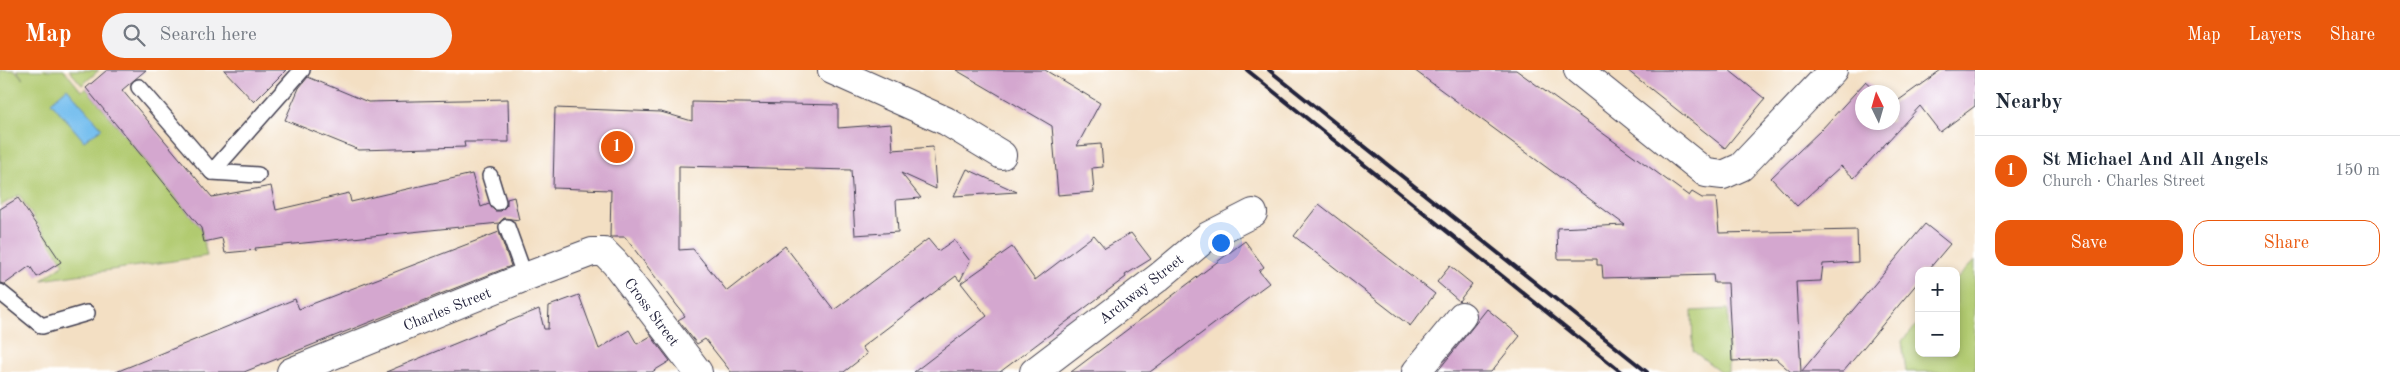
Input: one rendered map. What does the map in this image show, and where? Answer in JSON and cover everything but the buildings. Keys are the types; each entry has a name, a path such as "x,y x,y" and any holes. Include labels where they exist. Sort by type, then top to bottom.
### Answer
{"street":[{"path":"832,70 946,121 1002,155"},
{"path":"1578,70 1706,173 1722,175 1741,167 1833,70"},
{"name":"Archway Street","path":"1034,372 1159,277 1208,236 1253,213"},
{"name":"Charles Street","path":"292,372 526,277 592,252 604,252"},
{"name":"Cross Street","path":"604,252 697,372"},
{"path":"1416,372 1462,316"}],"lane":[{"path":"212,172 302,70"},
{"path":"139,87 212,172 258,175"},
{"path":"490,176 498,202"},
{"path":"507,227 526,277"},
{"path":"0,292 42,326 87,313"}],"green space":[{"path":"0,70 15,70 23,79 17,70 64,70 81,91 86,88 201,228 207,256 42,280 64,264 19,195 0,206"},
{"path":"69,70 99,70 82,85"},
{"path":"1975,260 1975,372 1906,372 1902,341 1915,326 1915,357 1960,357 1960,276"},
{"path":"1728,309 1728,372 1721,372 1693,351 1692,311"}],"water":[{"path":"67,88 102,128 84,141 51,102"}],"railway":[{"path":"1247,70 1621,372"},
{"path":"1269,70 1647,372"}],"place":[{"name":"St Michael And All Angels","path":"617,147"}]}
